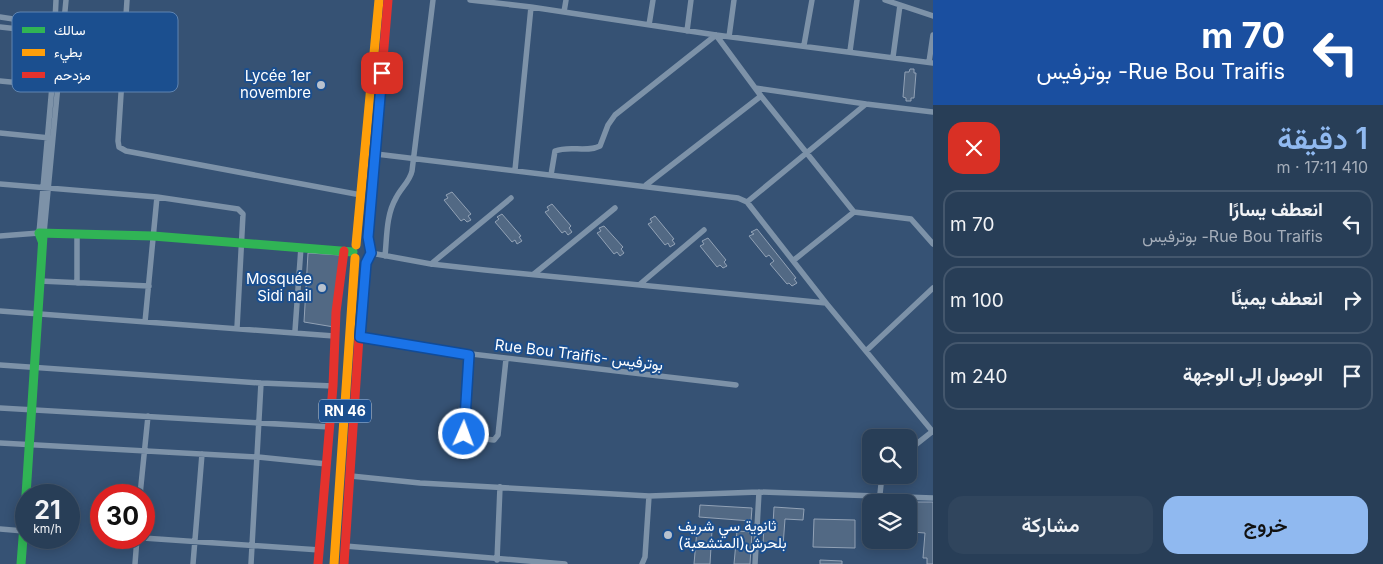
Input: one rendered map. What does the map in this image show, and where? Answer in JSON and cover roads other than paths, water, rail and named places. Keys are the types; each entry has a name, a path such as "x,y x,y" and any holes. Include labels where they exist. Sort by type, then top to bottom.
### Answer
{"main road":[{"name":"RN 46","path":"334,564 352,251 361,194 380,0"},
{"name":"RN 46","path":"344,564 360,337 369,253 368,237 388,0"},
{"path":"27,484 42,236 77,234 153,236 352,251 364,243 369,253 361,261 352,251"},
{"path":"318,564 333,386 334,336 352,251"},
{"path":"21,564 22,549"}],"street":[{"path":"385,256 390,212 396,198 410,179 414,159 434,0"},
{"path":"470,0 527,4 564,12 716,36 931,62 933,35"},
{"path":"564,12 566,0"},
{"path":"649,25 653,0"},
{"path":"687,31 691,0"},
{"path":"729,37 734,0"},
{"path":"804,46 812,0"},
{"path":"850,51 857,0"},
{"path":"885,0 933,16"},
{"path":"515,170 527,4"},
{"path":"893,57 900,5"},
{"path":"716,36 761,96 854,212 911,219 933,244"},
{"path":"551,175 555,151 561,148 594,149 600,146 608,125 615,115 716,36"},
{"path":"755,88 933,112"},
{"path":"47,187 47,137 51,92"},
{"path":"0,236 42,236 58,92"},
{"path":"121,92 118,140 120,147 126,151 361,194"},
{"path":"646,185 761,96"},
{"path":"747,202 866,104"},
{"path":"0,134 54,138"},
{"path":"376,154 646,185 738,198 747,202 826,303 933,431 917,444"},
{"path":"0,184 157,197 238,209 243,214 243,243 237,328"},
{"path":"145,322 157,197"},
{"path":"431,264 511,198"},
{"path":"534,274 616,208"},
{"path":"794,260 854,212"},
{"path":"639,285 704,230"},
{"path":"76,283 77,234"},
{"path":"295,331 301,247"},
{"path":"369,253 431,264 826,303"},
{"path":"40,281 148,286"},
{"path":"867,350 933,288"},
{"path":"0,311 295,331 334,336"},
{"name":"Rue Bou Traifis- بوترفيس","path":"360,337 469,355 736,385"},
{"path":"469,355 464,434 466,437 494,440 498,435 506,359"},
{"path":"0,365 333,386"},
{"path":"251,564 262,383"},
{"path":"0,408 330,427"},
{"path":"141,484 148,416"},
{"path":"0,443 258,457 327,464"},
{"path":"193,564 202,454"},
{"path":"351,476 420,483 649,496 759,492 880,494 881,484"},
{"path":"497,560 500,487"},
{"path":"755,564 759,492"},
{"path":"642,564 645,557 649,496"},
{"path":"917,497 933,498"},
{"path":"0,529 15,530"},
{"path":"155,538 320,550"},
{"path":"345,546 497,560 565,564"},
{"path":"135,564 136,549"}],"place":[{"name":"Lycée 1er novembre","path":"321,85"},
{"name":"Mosquée Sidi nail","path":"322,288"},
{"name":"ثانوية سي شريف بلحرش(المتشعبة)","path":"668,535"}]}
